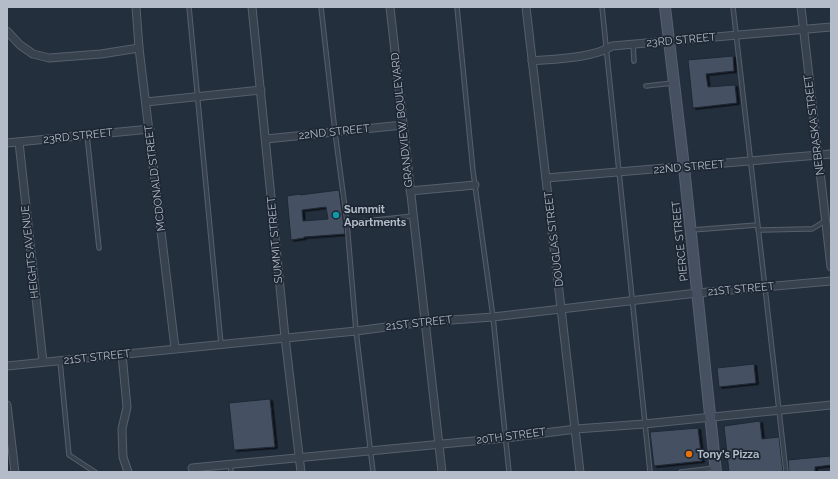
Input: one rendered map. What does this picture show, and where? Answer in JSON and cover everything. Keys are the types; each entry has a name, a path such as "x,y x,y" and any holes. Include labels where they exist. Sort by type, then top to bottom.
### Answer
{"main road":[{"name":"PIERCE STREET","path":"665,7 691,230 716,470"}],"street":[{"name":"MCDONALD STREET","path":"136,7 139,48 150,129 175,348"},
{"name":"SUMMIT STREET","path":"252,7 285,337 301,472"},
{"name":"GRANDVIEW BOULEVARD","path":"390,7 424,322 442,472"},
{"name":"DOUGLAS STREET","path":"526,7 580,472"},
{"name":"NEBRASKA STREET","path":"801,7 831,267"},
{"name":"23RD STREET","path":"532,62 587,55 606,50 612,46 831,27"},
{"path":"7,31 20,45 33,54 49,58 102,54 139,48"},
{"path":"146,102 261,90"},
{"name":"22ND STREET","path":"266,139 403,125"},
{"name":"23RD STREET","path":"7,143 150,129"},
{"name":"HEIGHTS AVENUE","path":"20,142 43,362"},
{"name":"22ND STREET","path":"546,178 831,154"},
{"path":"410,191 475,185"},
{"name":"21ST STREET","path":"7,366 424,322 561,310 697,293 831,281"},
{"path":"122,354 127,407 122,429 123,457 128,472"},
{"path":"7,405 15,472"},
{"name":"20TH STREET","path":"192,468 831,405"}],"lane":[{"path":"189,7 221,344"},
{"path":"321,7 334,132 347,223 356,330 373,472"},
{"path":"457,7 475,185 493,317 509,472"},
{"path":"602,7 650,472"},
{"path":"733,7 786,472"},
{"path":"633,44 634,61"},
{"path":"646,86 674,83"},
{"path":"87,135 99,248"},
{"path":"347,223 413,216"},
{"path":"758,230 807,229 825,221"},
{"path":"691,230 757,225"},
{"path":"60,361 69,455 95,472"},
{"path":"230,464 231,472"},
{"path":"682,472 716,470"}],"building":[{"path":"733,56 734,71 706,74 708,87 735,85 737,103 693,108 688,60"},
{"name":"Summit Apartments","path":"339,190 345,234 304,237 291,240 287,196","holes":["326,207 328,219 303,221 302,210"]},
{"path":"754,364 756,383 719,387 717,368"},
{"path":"270,399 275,447 234,450 229,403"},
{"path":"760,421 762,439 779,437 783,472 729,472 724,426"},
{"path":"698,428 702,461 654,466 650,432"},
{"path":"830,456 831,465 815,467 815,472 789,472 788,460"}],"place":[{"name":"Summit Apartments","path":"336,215"},
{"name":"Tony's Pizza","path":"689,454"}]}
